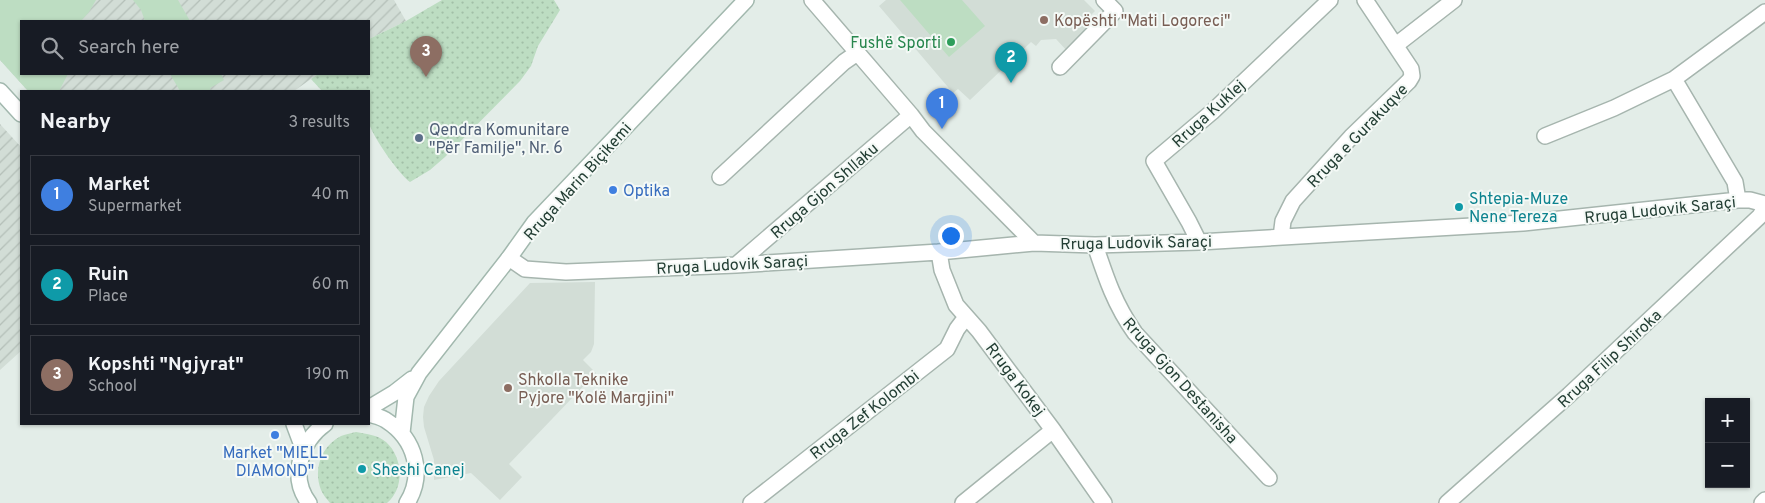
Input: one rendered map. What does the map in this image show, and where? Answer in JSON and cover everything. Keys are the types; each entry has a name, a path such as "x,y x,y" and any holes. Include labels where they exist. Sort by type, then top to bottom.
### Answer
{"street":[{"name":"Rruga Marin Biçikemi","path":"402,433 406,397 419,373 534,223 746,0"},
{"path":"812,0 923,131 1034,243"},
{"name":"Rruga Kuklej","path":"1199,242 1154,161 1212,112 1330,0"},
{"path":"1365,0 1396,45 1454,0"},
{"path":"1060,67 1115,11 1110,2"},
{"path":"1545,136 1614,108 1674,79 1765,12"},
{"name":"Rruga e Gurakuqve","path":"1280,237 1283,221 1298,195 1352,137 1409,82 1412,76 1412,69 1396,45"},
{"path":"720,177 857,52"},
{"path":"1674,79 1735,182 1738,200"},
{"path":"0,91 20,113"},
{"name":"Rruga Gjon Shllaku","path":"736,265 911,115"},
{"name":"Rruga Ludovik Saraçi","path":"509,258 525,269 566,272 736,265 940,252 1034,243 1095,245 1199,242 1523,223 1738,200 1750,200 1765,205"},
{"name":"Rruga Filip Shiroka","path":"1447,503 1656,315 1760,216 1765,205"},
{"name":"Rruga Gjon Destanisha","path":"1095,245 1122,315 1135,333 1269,478"},
{"name":"Rruga Kokej","path":"940,252 946,284 956,305 980,330 1104,503"},
{"name":"Rruga Zef Kolombi","path":"751,503 947,349 957,329 966,317"},
{"name":"Rruga Marin Biçikemi","path":"370,407 394,393 419,373"},
{"path":"370,414 386,419 402,433 414,451 417,472 412,500"},
{"path":"294,425 303,448"},
{"path":"307,502 300,483 299,465 303,448 315,431 324,425"},
{"path":"963,503 1053,430"},
{"path":"1762,503 1765,500"}],"shaded area":[{"path":"0,0 394,0 406,21 370,39 370,20 20,20 20,75 317,75 295,90 27,90 0,60"},
{"path":"886,0 1084,0 1095,11 1087,19 1094,26 1068,52 1056,39 1041,40 1036,46 1031,42 970,100 958,89 953,93 879,6"},
{"path":"0,124 20,146 20,352 0,370"},
{"name":"Shkolla Teknike Pyjore \"Kolë Margjini\"","path":"595,282 594,344 591,352 583,360 596,373 509,464 522,477 500,500 471,473 434,480 434,460 424,427 423,417 424,407 439,381 530,283"}],"green space":[{"path":"0,0 96,0 82,20 20,20 20,75 67,75 60,90 27,90 0,60"},
{"path":"133,0 178,0 189,20 145,20 141,10"},
{"path":"442,0 554,0 560,10 538,46 531,66 520,81 445,157 430,170 410,182 393,163 371,129 370,90 321,90 311,79 317,75 370,75 370,39 406,21"},
{"name":"Fushë Sporti","path":"900,0 962,0 985,26 949,57"},
{"path":"171,75 222,75 224,80 210,88 211,90 179,90"},
{"path":"356,432 372,435 383,440 392,448 396,456 400,472 399,481 393,497 387,503 330,503 321,490 318,475 324,452 334,440"}],"place":[{"name":"Kopështi \"Mati Logoreci\"","path":"1044,20"},
{"name":"Fushë Sporti","path":"951,42"},
{"name":"Kopshti \"Ngjyrat\"","path":"426,77"},
{"name":"Ruin","path":"1011,83"},
{"name":"Market","path":"942,129"},
{"name":"Qendra Komunitare \"Për Familje\", Nr. 6","path":"419,138"},
{"name":"Optika","path":"613,190"},
{"name":"Shtepia-Muze Nene Tereza","path":"1459,207"},
{"name":"Shkolla Teknike Pyjore \"Kolë Margjini\"","path":"508,388"},
{"name":"Market \"MIELL DIAMOND\"","path":"275,435"},
{"name":"Sheshi Canej","path":"362,469"}]}
